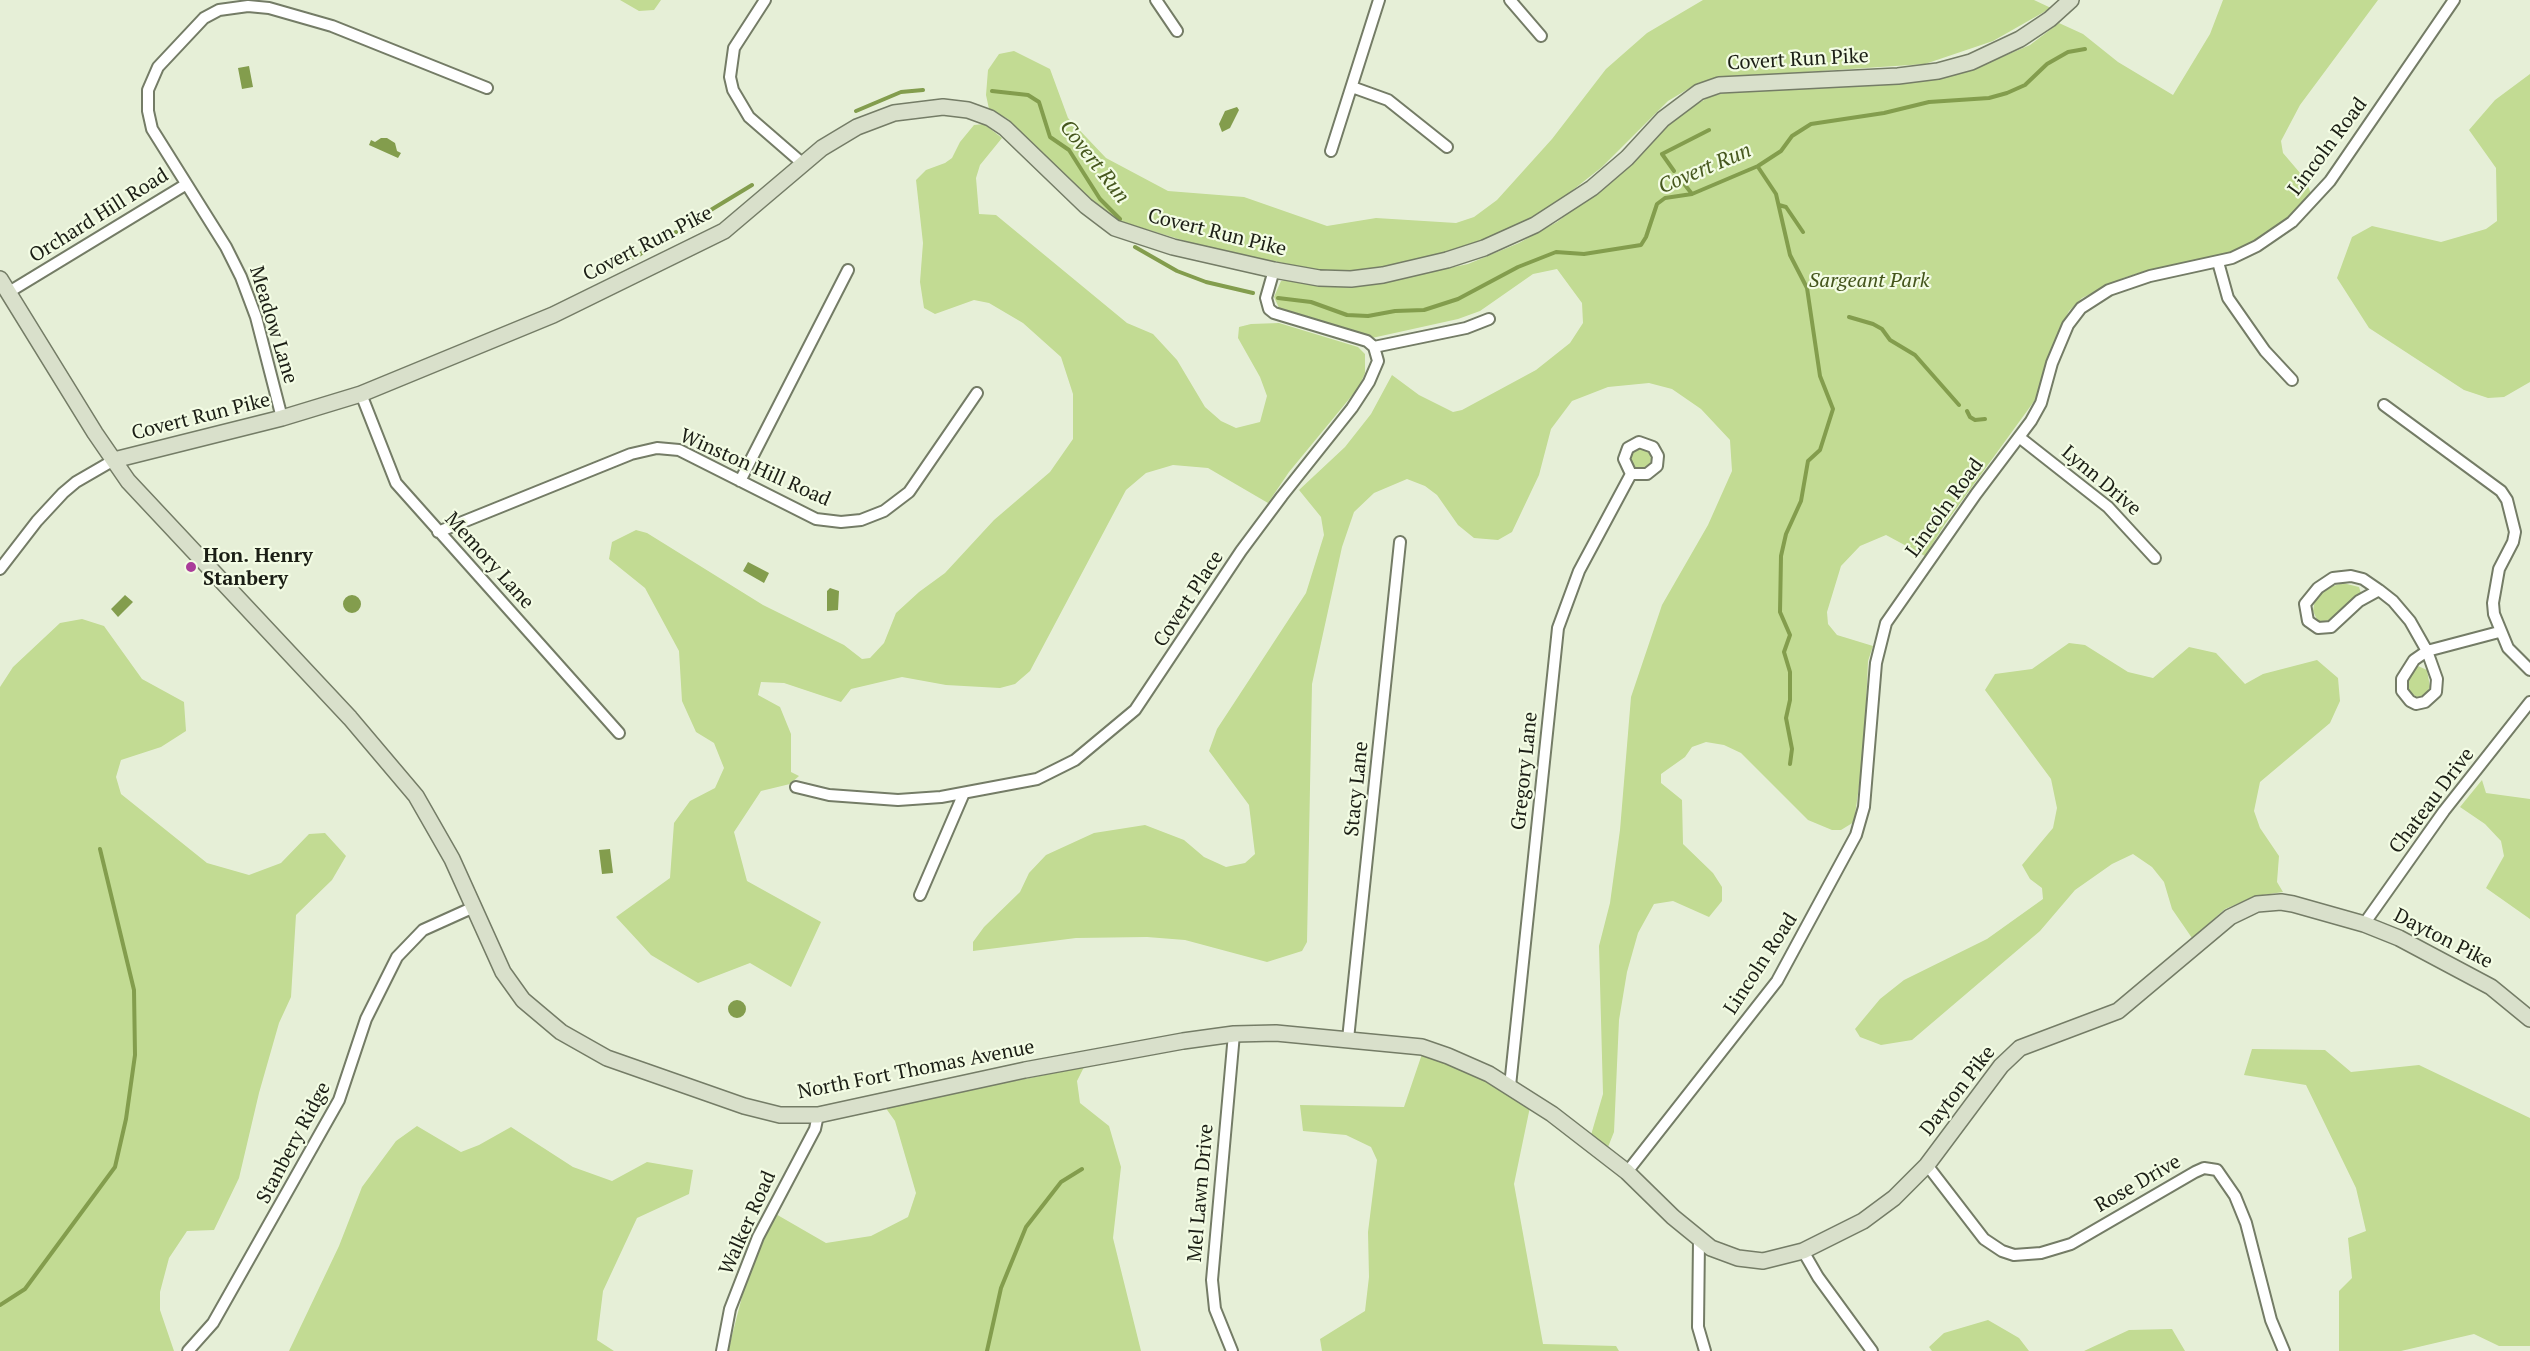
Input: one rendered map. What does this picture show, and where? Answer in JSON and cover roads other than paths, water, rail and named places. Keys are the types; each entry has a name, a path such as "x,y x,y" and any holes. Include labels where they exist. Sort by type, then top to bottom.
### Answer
{"street":[{"path":"765,0 734,48 730,76 733,90 749,117 802,163"},
{"path":"1156,0 1177,31"},
{"path":"1331,152 1379,0"},
{"path":"1510,0 1541,36"},
{"name":"Covert Run Pike","path":"114,460 282,418 361,394 554,315 700,245 724,231 752,209 802,163 839,136 894,113 926,107 968,110 990,118 1005,128 1086,206 1115,228 1173,247 1274,270 1319,278 1351,279 1413,268 1484,248 1535,225 1592,188 1627,158 1663,119 1699,92 1719,85 1898,76 1938,71 1971,62 2020,39 2050,19 2071,0"},
{"name":"Lincoln Road","path":"1627,1172 1754,1012 1796,950 1856,835 1864,807 1876,663 1886,623 1908,588 2019,437 2041,403 2062,336 2081,308 2109,291 2150,276 2218,262 2257,246 2290,224 2316,199 2454,0"},
{"name":"Orchard Hill Road","path":"9,292 185,185 152,129 148,111 148,90 158,68 174,47 204,18 219,10 230,7 258,6 308,18 487,88"},
{"path":"1352,87 1388,100 1447,147"},
{"name":"Meadow Lane","path":"185,185 226,247 241,277 256,317 282,418"},
{"path":"2218,262 2228,298 2265,351 2292,380"},
{"path":"740,481 848,270"},
{"path":"1274,270 1266,298 1269,309 1274,313 1354,336 1374,347 1466,328 1489,319"},
{"name":"North Fort Thomas Avenue","path":"0,279 128,481 161,519 351,718 397,772 436,829 497,960 515,990 542,1017 585,1047 639,1071 751,1108 780,1115 818,1115 1025,1070 1234,1034 1276,1033 1426,1048 1510,1086 1575,1131 1627,1172"},
{"name":"Covert Place","path":"796,787 859,799 898,800 964,793 1049,775 1086,752 1135,710 1241,551 1352,408 1369,382 1378,361 1374,347"},
{"name":"Winston Hill Road","path":"438,532 646,449 679,450 816,519 840,522 874,516 897,504 916,484 977,393"},
{"name":"Memory Lane","path":"361,394 396,483 619,733"},
{"path":"2384,405 2501,491 2507,500 2515,532 2495,585 2493,614 2499,632 2519,662 2530,670"},
{"name":"Lynn Drive","path":"2019,437 2108,507 2156,558"},
{"path":"0,569 37,521 63,493 76,482 114,460"},
{"name":"Gregory Lane","path":"1510,1086 1558,628 1579,571 1631,474"},
{"name":"Stacy Lane","path":"1348,1039 1400,542"},
{"path":"2379,590 2359,601 2331,627 2318,628 2308,621 2305,604 2318,588 2333,578 2342,575 2357,577 2379,590 2406,615 2427,651 2437,679 2436,692 2425,702 2416,704 2402,692 2402,679 2414,660 2427,651 2499,632"},
{"name":"Chateau Drive","path":"2364,924 2445,811 2530,702"},
{"path":"920,895 964,793"},
{"name":"Dayton Pike","path":"1627,1172 1699,1240 1720,1253 1746,1259 1768,1260 1803,1251 1863,1221 1894,1198 1928,1165 2001,1066 2020,1048 2106,1018 2118,1011 2230,917 2257,904 2281,902 2364,924 2425,950 2491,987 2530,1019"},
{"name":"Stanbery Ridge","path":"188,1351 213,1323 339,1100 366,1019 397,957 423,930 474,907"},
{"name":"Mel Lawn Drive","path":"1232,1351 1215,1309 1212,1280 1234,1034"},
{"name":"Walker Road","path":"722,1351 730,1310 756,1240 772,1206 815,1129 818,1115"},
{"name":"Rose Drive","path":"1928,1165 1983,1239 2002,1251 2014,1255 2041,1253 2071,1244 2195,1172 2204,1168 2217,1170 2235,1196 2246,1223 2271,1320 2284,1351"},
{"path":"1699,1240 1698,1327 1705,1351"},
{"path":"1803,1251 1818,1277 1872,1351"}],"waterway":[{"name":"Covert Run","path":"1278,298 1311,302 1347,315 1368,316 1395,311 1424,310 1458,299 1518,267 1556,252 1584,254 1641,245 1657,204 1665,198 1692,194 1758,166 1781,151 1792,136 1811,124 1884,113 1929,102 1989,98 2025,85 2047,64 2068,52 2085,49"},
{"name":"Covert Run","path":"856,111 901,92 923,90"},
{"name":"Covert Run","path":"992,91 1028,95 1039,102 1050,137 1069,150 1100,199 1120,219"},
{"path":"1674,171 1662,154 1709,130"},
{"path":"1758,167 1776,194 1790,255 1807,288 1820,376 1833,409 1820,450 1808,461 1801,501 1786,534 1781,556 1780,612 1790,635 1784,652 1790,672 1790,700 1786,718 1792,749 1790,764"},
{"name":"Covert Run","path":"691,222 752,185"},
{"path":"1685,185 1692,194"},
{"path":"1779,205 1786,207 1803,232"},
{"name":"Covert Run","path":"608,265 637,256 676,232"},
{"name":"Covert Run","path":"1135,247 1177,271 1206,282 1253,293"},
{"path":"1849,317 1882,329 1890,340 1915,355 1959,405"},
{"path":"1967,411 1975,420 1985,419"},
{"path":"0,1305 25,1289 115,1167 126,1119 135,1055 134,990 100,849"},
{"path":"987,1351 1001,1288 1026,1227 1061,1182 1082,1169"}],"place":[{"name":"Hon. Henry Stanbery","path":"191,567"}],"park label":[{"name":"Sargeant Park","path":"1869,281"}]}
